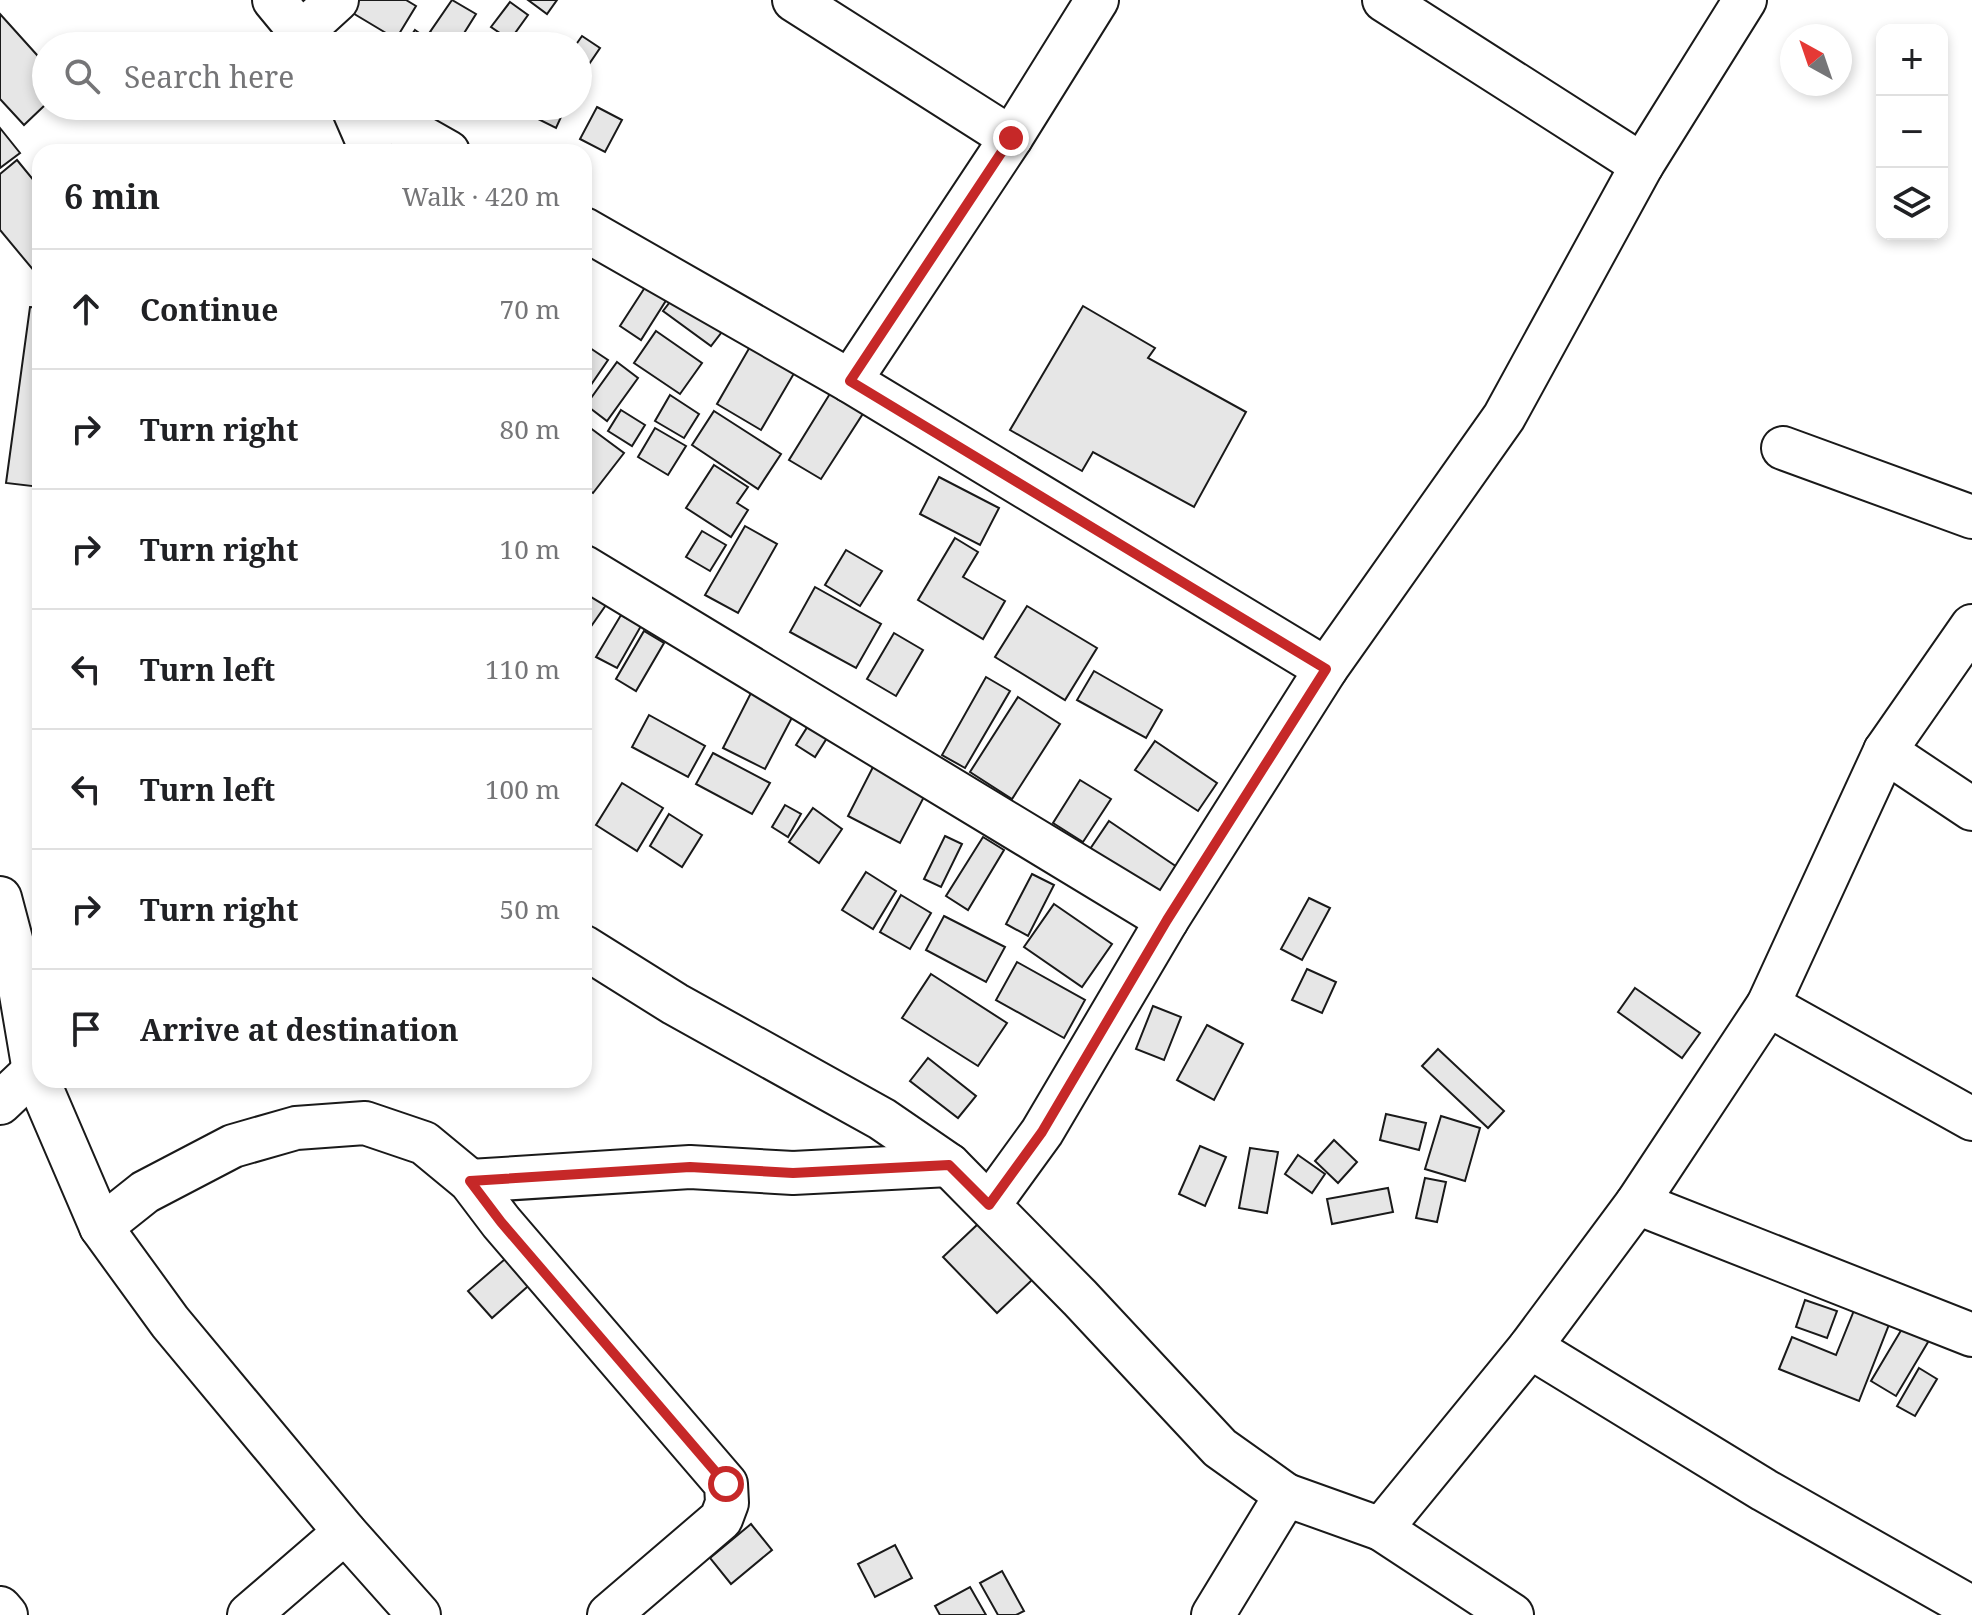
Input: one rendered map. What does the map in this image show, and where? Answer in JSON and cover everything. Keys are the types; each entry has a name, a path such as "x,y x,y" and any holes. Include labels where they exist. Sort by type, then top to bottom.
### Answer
{"street":[{"path":"274,0 301,32"},
{"path":"312,32 337,0"},
{"path":"794,0 1011,138"},
{"path":"850,381 1011,138 1097,0"},
{"path":"1384,0 1642,165"},
{"path":"989,1205 1042,1132 1167,920 1326,669 1504,417 1642,165 1745,0"},
{"path":"358,120 369,144"},
{"path":"392,120 434,144"},
{"path":"592,234 850,381 1326,669"},
{"path":"1783,448 1972,517"},
{"path":"592,572 1167,920"},
{"path":"1381,1529 1530,1347 1637,1203 1768,1005 1885,751 1972,626"},
{"path":"1885,751 1972,809"},
{"path":"0,898 13,947 32,1059"},
{"path":"592,952 675,1004 882,1119 949,1165 1220,1448 1286,1495 1381,1529 1512,1615"},
{"path":"1768,1005 1972,1119"},
{"path":"0,1103 32,1073"},
{"path":"41,1088 101,1227 170,1322 345,1532 419,1615"},
{"path":"101,1227 145,1192 192,1166 233,1146 296,1128 365,1123 424,1143 470,1181 501,1222 726,1484 727,1503 721,1519 609,1615"},
{"path":"470,1181 690,1167 793,1173 949,1165"},
{"path":"1637,1203 1972,1335"},
{"path":"1530,1347 1764,1490 1972,1608"},
{"path":"1213,1615 1286,1495"},
{"path":"249,1615 345,1532"},
{"path":"0,1608 6,1615"}],"building":[{"path":"359,0 406,0 416,6 400,32 384,32 351,12"},
{"path":"452,0 476,14 465,32 430,32"},
{"path":"528,0 557,0 547,14"},
{"path":"510,2 528,15 516,32 498,32 491,27"},
{"path":"0,14 32,49 32,117 24,125 0,99"},
{"path":"592,43 600,48 592,60"},
{"path":"597,107 622,120 605,152 580,139"},
{"path":"540,120 560,120 556,128"},
{"path":"0,128 20,153 0,168"},
{"path":"17,160 32,178 32,268 0,230 0,174"},
{"path":"651,278 672,291 641,340 620,326"},
{"path":"680,289 728,324 711,346 663,311"},
{"path":"1083,306 1155,348 1148,358 1246,412 1194,507 1093,452 1082,471 1010,430"},
{"path":"30,307 32,307 32,486 6,483"},
{"path":"656,331 702,363 680,394 634,363"},
{"path":"751,345 796,370 761,430 717,404"},
{"path":"592,349 608,360 592,383"},
{"path":"617,362 638,378 607,421 592,410 592,397"},
{"path":"831,392 864,412 821,479 789,460"},
{"path":"670,395 699,414 684,438 655,421"},
{"path":"621,410 645,425 632,446 608,431"},
{"path":"714,411 781,454 758,489 692,445"},
{"path":"655,428 686,446 668,475 638,457"},
{"path":"592,429 624,453 592,492"},
{"path":"714,465 748,487 737,503 748,510 731,537 686,508"},
{"path":"939,477 999,508 980,545 920,514"},
{"path":"745,526 777,544 738,613 705,595"},
{"path":"702,531 726,545 710,571 686,557"},
{"path":"955,538 978,552 963,577 1005,601 983,639 918,600"},
{"path":"846,550 882,571 860,606 825,585"},
{"path":"815,587 881,624 856,668 790,632"},
{"path":"592,594 606,605 592,625"},
{"path":"1027,606 1097,648 1065,700 995,657"},
{"path":"621,615 641,626 617,668 596,657"},
{"path":"644,631 664,643 636,691 616,679"},
{"path":"894,633 923,650 896,696 867,679"},
{"path":"1094,671 1162,710 1146,738 1077,700"},
{"path":"986,677 1010,691 965,768 942,755"},
{"path":"754,687 797,708 765,769 723,748"},
{"path":"1018,697 1060,724 1012,799 970,772"},
{"path":"649,715 705,746 688,777 632,747"},
{"path":"813,718 832,730 815,757 796,745"},
{"path":"1155,741 1217,783 1198,811 1135,770"},
{"path":"713,753 770,783 752,814 696,784"},
{"path":"874,765 926,793 900,843 848,816"},
{"path":"1080,780 1111,799 1083,842 1053,823"},
{"path":"622,783 663,808 637,851 596,825"},
{"path":"785,805 801,814 788,837 772,827"},
{"path":"813,808 842,829 819,863 789,842"},
{"path":"669,814 702,835 682,867 650,846"},
{"path":"1109,821 1177,867 1156,898 1088,852"},
{"path":"945,836 962,844 941,887 924,879"},
{"path":"983,837 1004,850 968,910 946,896"},
{"path":"866,872 896,891 873,929 842,910"},
{"path":"1032,874 1054,885 1028,936 1006,924"},
{"path":"901,895 931,913 910,949 880,932"},
{"path":"1309,898 1330,908 1302,960 1281,949"},
{"path":"1054,904 1112,944 1082,987 1024,947"},
{"path":"944,916 1005,947 986,982 926,950"},
{"path":"1017,962 1085,1000 1064,1038 996,1000"},
{"path":"1307,969 1336,982 1322,1013 1292,1000"},
{"path":"931,974 1007,1023 978,1066 902,1018"},
{"path":"1635,988 1700,1033 1682,1058 1618,1012"},
{"path":"1153,1006 1181,1017 1164,1060 1136,1049"},
{"path":"1207,1025 1243,1044 1214,1100 1177,1080"},
{"path":"1438,1049 1504,1111 1488,1128 1422,1066"},
{"path":"928,1058 976,1096 958,1118 910,1081"},
{"path":"1386,1114 1426,1123 1419,1150 1380,1140"},
{"path":"1441,1116 1480,1128 1465,1181 1425,1169"},
{"path":"1334,1140 1357,1162 1338,1183 1315,1161"},
{"path":"1200,1146 1226,1157 1205,1206 1179,1194"},
{"path":"1250,1148 1278,1152 1267,1213 1239,1208"},
{"path":"1298,1155 1325,1174 1312,1193 1285,1174"},
{"path":"1425,1178 1446,1182 1437,1222 1416,1218"},
{"path":"1388,1188 1393,1212 1332,1224 1327,1199"},
{"path":"978,1224 1032,1280 997,1313 943,1257"},
{"path":"519,1247 543,1273 492,1318 468,1291"},
{"path":"1805,1300 1837,1311 1827,1338 1796,1327"},
{"path":"1855,1308 1890,1322 1859,1401 1779,1369 1792,1337 1836,1355"},
{"path":"1906,1322 1931,1337 1896,1396 1871,1381"},
{"path":"1919,1368 1937,1379 1915,1416 1897,1406"},
{"path":"751,1524 772,1550 731,1584 710,1558"},
{"path":"895,1545 912,1578 875,1597 858,1564"},
{"path":"1002,1571 1024,1611 1016,1615 998,1615 980,1583"},
{"path":"970,1587 986,1615 940,1615 935,1606"}],"route":[{"path":"726,1484 501,1222 470,1181 690,1167 793,1173 949,1165 989,1205 1042,1132 1167,920 1326,669 850,381 1011,138"}]}
